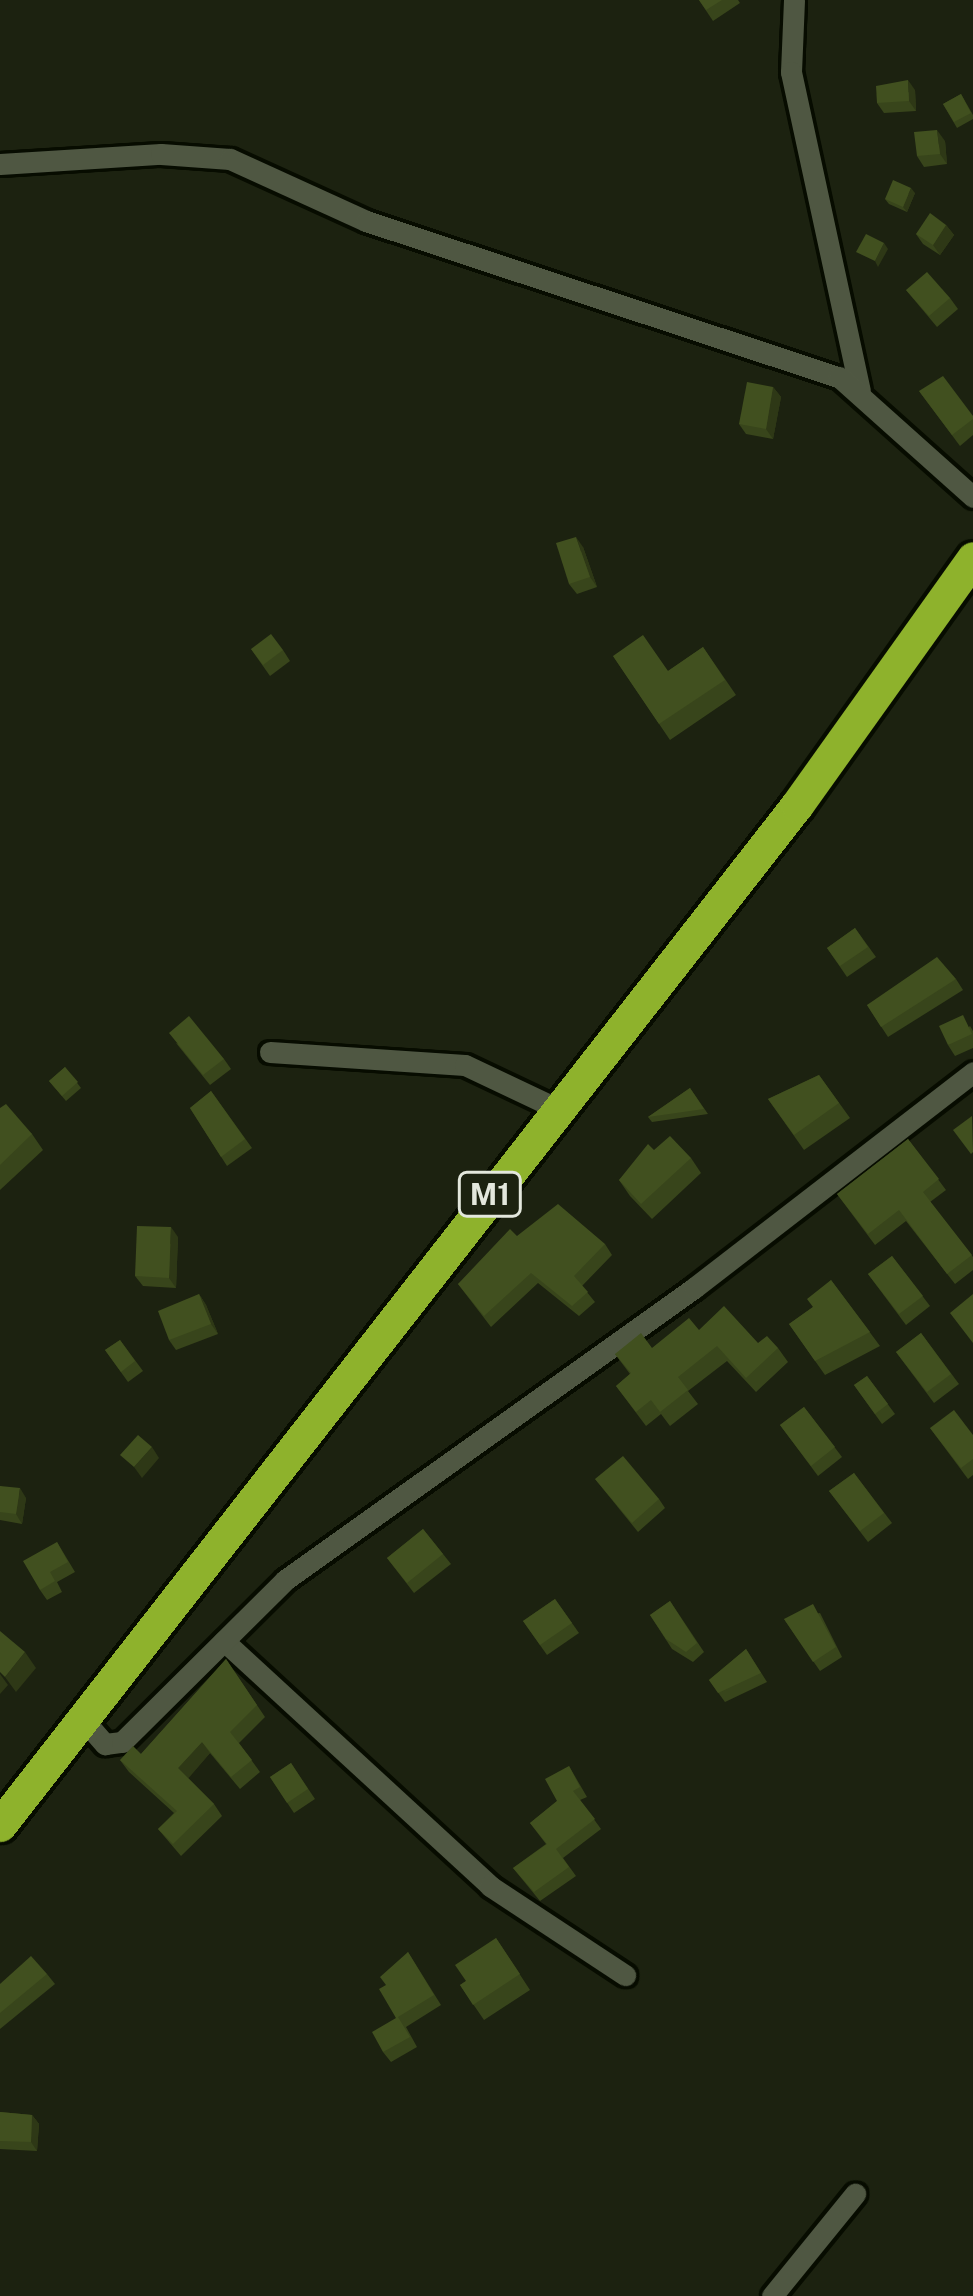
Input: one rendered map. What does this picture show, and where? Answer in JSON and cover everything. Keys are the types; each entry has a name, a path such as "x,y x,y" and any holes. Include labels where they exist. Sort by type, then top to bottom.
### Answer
{"highway":[{"name":"M1","path":"0,1825 797,805 973,558"}],"street":[{"path":"794,0 791,72 860,391"},
{"path":"0,164 140,154 230,159 366,221 677,329 788,356 860,391 973,497"},
{"path":"270,1052 465,1066 556,1108"},
{"path":"82,1718 105,1744 119,1743 309,1561 694,1288 973,1072"},
{"path":"224,1641 490,1886 625,1975"},
{"path":"772,2296 855,2194"}],"building":[{"path":"699,0 722,0 706,10"},
{"path":"908,80 909,101 877,103 876,86"},
{"path":"961,94 971,113 954,122 943,104"},
{"path":"937,130 940,154 917,156 914,132"},
{"path":"893,180 911,188 903,207 885,199"},
{"path":"930,213 946,225 933,245 916,234"},
{"path":"866,234 884,243 875,261 856,252"},
{"path":"927,272 950,298 929,316 906,290"},
{"path":"943,376 973,416 952,435 919,391"},
{"path":"747,382 773,387 766,429 739,424"},
{"path":"576,537 590,577 569,584 556,543"},
{"path":"271,634 283,650 263,665 251,649"},
{"path":"643,635 668,671 703,647 725,680 659,724 613,656"},
{"path":"855,928 868,947 840,966 827,948"},
{"path":"937,957 956,979 881,1027 867,1005"},
{"path":"963,1015 972,1034 948,1045 939,1026"},
{"path":"189,1016 224,1059 203,1075 169,1033"},
{"path":"65,1067 78,1082 62,1096 49,1081"},
{"path":"819,1075 839,1103 794,1135 768,1099"},
{"path":"690,1088 704,1109 648,1117"},
{"path":"211,1091 245,1139 221,1157 190,1108"},
{"path":"6,1104 32,1134 0,1165 0,1108"},
{"path":"972,1116 973,1152 971,1154 953,1130"},
{"path":"670,1136 691,1158 641,1204 619,1180 648,1144 654,1150"},
{"path":"908,1139 939,1179 923,1192 972,1255 947,1274 899,1210 868,1234 837,1194"},
{"path":"558,1204 605,1244 574,1276 588,1292 572,1306 531,1273 484,1316 458,1284 510,1229 517,1236"},
{"path":"137,1226 171,1227 169,1278 135,1276"},
{"path":"892,1256 923,1296 899,1314 868,1274"},
{"path":"831,1280 870,1332 815,1361 789,1324 813,1307 807,1299"},
{"path":"199,1294 211,1324 169,1340 158,1311"},
{"path":"973,1294 973,1343 950,1313"},
{"path":"724,1306 758,1343 767,1336 778,1348 746,1378 717,1346 678,1377 688,1390 660,1412 651,1400 636,1412 616,1386 631,1373 615,1354 641,1333 652,1348 689,1318 699,1330"},
{"path":"921,1333 951,1374 927,1392 896,1352"},
{"path":"120,1340 135,1361 121,1372 105,1350"},
{"path":"867,1376 888,1404 875,1414 854,1385"},
{"path":"804,1407 835,1447 811,1466 780,1425"},
{"path":"954,1410 973,1435 973,1459 961,1468 930,1428"},
{"path":"138,1435 152,1447 134,1467 120,1455"},
{"path":"623,1456 659,1499 632,1523 595,1479"},
{"path":"854,1473 884,1513 860,1531 829,1491"},
{"path":"0,1486 20,1488 16,1514 0,1512"},
{"path":"423,1529 443,1554 407,1583 387,1558"},
{"path":"57,1542 68,1562 50,1572 55,1581 40,1590 23,1561"},
{"path":"555,1599 572,1623 540,1645 523,1621"},
{"path":"670,1601 697,1643 686,1652 666,1639 650,1615"},
{"path":"813,1604 836,1647 813,1662 784,1619"},
{"path":"0,1631 25,1652 5,1677 0,1672"},
{"path":"746,1649 761,1673 718,1693 709,1680"},
{"path":"226,1659 257,1705 230,1732 252,1760 231,1777 202,1742 178,1768 214,1804 173,1844 158,1829 177,1811 120,1760 133,1746 141,1754"},
{"path":"291,1763 308,1789 287,1803 270,1777"},
{"path":"569,1766 580,1787 573,1791 595,1819 556,1849 569,1867 534,1892 513,1868 547,1844 530,1823 557,1801 545,1779"},
{"path":"496,1938 520,1974 473,2005 460,1985 466,1981 455,1965"},
{"path":"408,1952 434,1995 398,2017 410,2037 383,2052 372,2032 396,2018 379,1989 386,1985 380,1977"},
{"path":"31,1956 47,1974 0,2013 0,1984"},
{"path":"0,2112 32,2115 31,2142 0,2141"}]}
